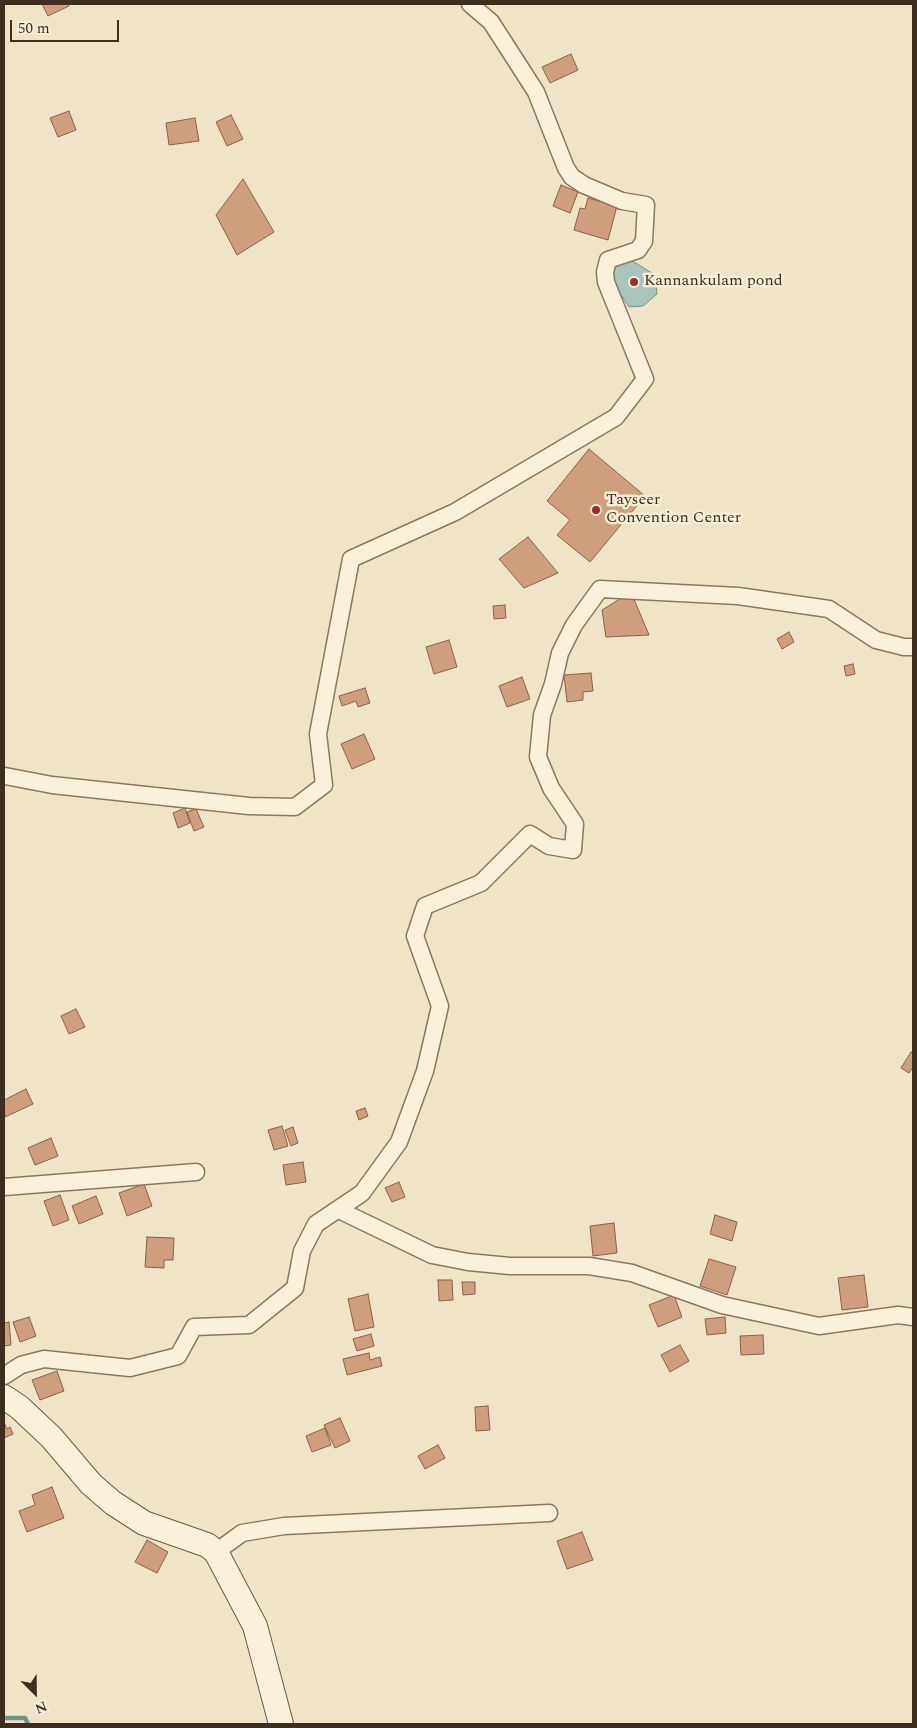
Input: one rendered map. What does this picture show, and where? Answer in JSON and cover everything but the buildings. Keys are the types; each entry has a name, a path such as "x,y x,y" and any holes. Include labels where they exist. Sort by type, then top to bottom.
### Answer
{"main road":[{"path":"4,1397 19,1407 51,1437 91,1484 113,1502 144,1523 207,1544 216,1552 255,1626 281,1724"}],"street":[{"path":"5,776 71,787 249,806 295,807 324,785 318,734 351,558 455,512 616,417 646,379 606,282 605,272 608,260 638,250 644,241 646,205 622,200 584,185 572,177 566,168 536,92 491,22 470,4"},
{"path":"4,1376 21,1365 44,1359 130,1368 178,1356 194,1327 249,1325 295,1288 302,1251 316,1224 362,1193 399,1142 425,1071 440,1006 416,936 425,906 481,884 530,834 549,846 573,850 575,824 551,788 538,757 541,724 554,684 560,653 574,625 600,589 738,596 829,609 876,640 904,647 913,647"},
{"path":"4,1187 196,1172"},
{"path":"339,1210 432,1255 468,1262 510,1266 589,1266 632,1273 722,1305 819,1326 898,1315 913,1317"},
{"path":"216,1552 242,1533 284,1526 549,1513"}],"water":[{"path":"623,258 634,262 655,275 657,294 643,306 629,307 609,276 610,267"}],"waterway":[{"path":"4,1718 25,1718 28,1724"}],"place":[{"name":"Kannankulam pond","path":"634,282"},
{"name":"Tayseer Convention Center","path":"596,510"}]}
